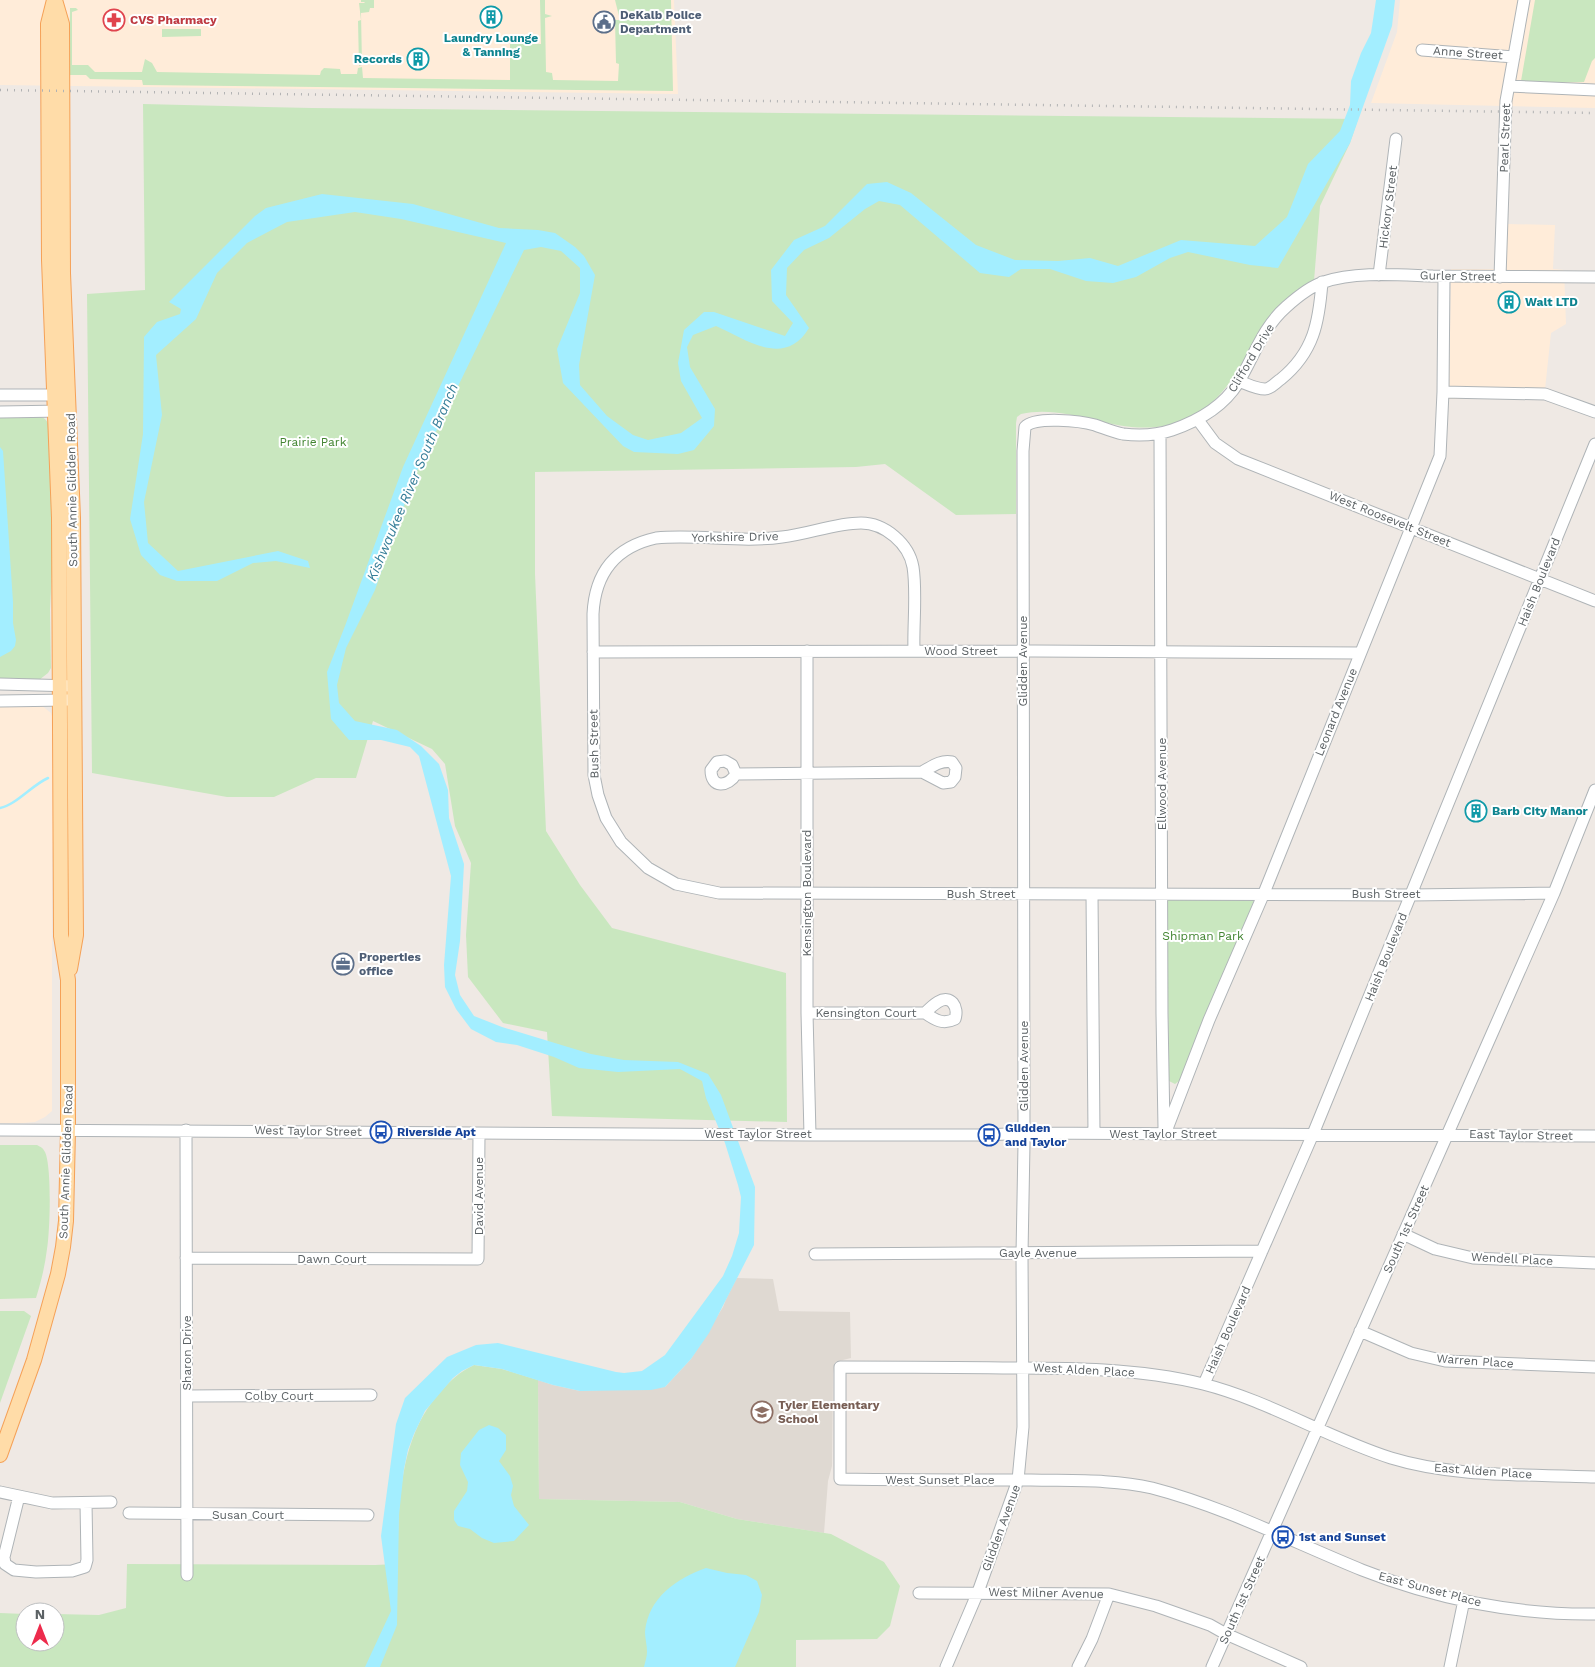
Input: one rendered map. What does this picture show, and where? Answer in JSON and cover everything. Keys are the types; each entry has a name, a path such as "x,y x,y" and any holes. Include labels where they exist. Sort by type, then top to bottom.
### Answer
{"main road":[{"name":"South Annie Glidden Road","path":"0,1455 34,1360 58,1274 66,1221 68,980 61,936 59,518 49,260 48,24 54,0"},
{"name":"South Annie Glidden Road","path":"54,0 62,24 63,273 74,518 76,935 68,980"}],"street":[{"name":"Pearl Street","path":"1500,277 1504,122 1508,86 1524,0"},
{"name":"Anne Street","path":"1422,50 1514,57"},
{"path":"1508,86 1595,90"},
{"name":"Hickory Street","path":"1379,275 1396,138"},
{"name":"Gurler Street","path":"1322,282 1342,278 1379,275 1595,277"},
{"name":"Leonard Avenue","path":"1165,1134 1209,1020 1264,893 1440,456 1443,392 1444,276"},
{"path":"1239,381 1259,388 1269,388 1297,362 1309,346 1315,332 1320,310 1322,282"},
{"name":"Clifford Drive","path":"1023,451 1025,426 1040,421 1094,425 1112,432 1124,434 1160,433 1198,420 1233,391 1271,323 1286,307 1322,282"},
{"path":"1443,392 1544,394 1595,412"},
{"path":"0,394 69,395"},
{"path":"0,412 70,412"},
{"name":"West Roosevelt Street","path":"1198,420 1215,443 1231,456 1595,601"},
{"name":"Ellwood Avenue","path":"1160,433 1162,1014 1165,1134"},
{"name":"Haish Boulevard","path":"1204,1384 1314,1134 1595,446"},
{"name":"Glidden Avenue","path":"946,1667 978,1592 1018,1480 1023,1427 1023,451"},
{"name":"Yorkshire Drive","path":"593,652 594,602 599,581 611,562 629,548 656,538 782,537 860,523 876,526 892,534 906,550 910,559 913,574 914,651"},
{"name":"Kensington Boulevard","path":"807,651 807,1013 810,1135"},
{"name":"Wood Street","path":"593,652 1023,651 1360,653"},
{"name":"Bush Street","path":"593,652 595,781 606,818 624,846 640,863 676,884 692,889 718,893 1024,895 1554,893"},
{"path":"0,684 74,686"},
{"path":"0,701 74,700"},
{"path":"736,774 922,772"},
{"name":"South 1st Street","path":"1212,1667 1554,893 1595,790"},
{"path":"1092,894 1094,1133"},
{"name":"Kensington Court","path":"807,1013 925,1013"},
{"name":"West Taylor Street","path":"0,1130 810,1135 989,1135 1024,1133 1448,1134"},
{"name":"Sharon Drive","path":"186,1130 187,1575"},
{"name":"David Avenue","path":"478,1259 479,1134"},
{"name":"East Taylor Street","path":"1448,1134 1595,1136"},
{"name":"Wendell Place","path":"1403,1234 1435,1249 1473,1258 1595,1263"},
{"name":"Gayle Avenue","path":"815,1254 1262,1251"},
{"name":"Dawn Court","path":"186,1258 478,1259"},
{"name":"Warren Place","path":"1360,1332 1411,1353 1444,1361 1595,1367"},
{"name":"West Alden Place","path":"840,1367 1023,1368 1138,1372 1204,1384 1254,1402 1318,1430"},
{"name":"West Sunset Place","path":"840,1367 840,1479 1103,1482 1150,1488 1203,1503 1272,1532"},
{"name":"Colby Court","path":"187,1396 371,1395"},
{"name":"East Alden Place","path":"1318,1430 1393,1459 1443,1469 1498,1474 1595,1476"},
{"path":"0,1492 52,1503 111,1502"},
{"path":"19,1496 4,1557 5,1564 14,1570 36,1572 72,1571 85,1567 87,1560 86,1502"},
{"name":"Susan Court","path":"129,1513 188,1515 368,1515"},
{"name":"East Sunset Place","path":"1272,1532 1381,1577 1464,1600 1543,1612 1595,1614"},
{"name":"West Milner Avenue","path":"919,1593 1109,1594 1156,1606 1210,1625 1301,1667"},
{"path":"1078,1667 1092,1639 1109,1594"},
{"path":"1450,1667 1464,1600"}],"shaded area":[{"path":"0,0 674,0 678,94 0,85"},
{"path":"1400,0 1595,0 1595,108 1371,103 1397,32"},
{"path":"1507,224 1555,225 1553,269 1564,270 1566,324 1551,333 1544,399 1449,399 1451,269 1506,269"},
{"path":"0,704 41,705 51,713 55,727 56,760 52,863 52,1111 35,1122 23,1123 0,1123"},
{"path":"737,1278 773,1279 779,1311 850,1312 851,1358 835,1362 833,1374 832,1466 828,1481 824,1533 737,1519 680,1502 539,1499 538,1380 580,1391 665,1387 691,1359 723,1307"}],"green space":[{"path":"361,0 374,0 374,8 370,8 369,12 361,13 362,65 359,66 358,21 361,20 359,3 365,2 361,2"},
{"path":"540,0 545,0 545,14 552,16 545,18 546,72 552,73 553,80 618,81 619,64 616,63 615,20 620,20 615,0 671,0 673,91 143,85 142,80 90,79 86,75 69,75 70,8 76,8 78,10 72,12 72,65 88,65 95,72 142,72 145,59 152,63 157,72 320,75 324,68 340,69 341,74 357,74 358,68 362,67 363,78 510,80 510,44 541,44"},
{"path":"1535,0 1595,0 1595,58 1584,82 1526,83 1521,81"},
{"path":"162,29 201,29 201,36 162,37"},
{"name":"Prairie Park","path":"143,104 312,108 1358,119 1350,143 1320,206 1314,281 1281,303 1272,313 1227,386 1206,407 1194,415 1179,422 1163,426 1145,428 1127,426 1057,412 1021,414 1017,417 1016,423 1016,514 956,515 885,464 856,467 535,472 535,574 546,831 580,885 612,928 786,973 787,1122 552,1116 547,1032 503,1023 468,977 466,935 471,863 455,826 445,764 432,749 373,721 356,778 316,778 274,797 227,797 92,773 87,294 145,290"},
{"path":"31,415 42,417 48,423 52,439 51,668 39,680 0,681 0,416"},
{"name":"Shipman Park","path":"1255,898 1183,1078 1175,1084 1169,1081 1167,899"},
{"path":"0,1145 37,1145 45,1152 47,1160 50,1199 48,1240 44,1268 36,1298 0,1299"},
{"path":"0,1311 24,1311 31,1316 0,1403"},
{"path":"474,1365 502,1369 538,1380 539,1499 680,1502 737,1519 831,1534 884,1562 900,1586 890,1626 877,1639 796,1640 796,1667 0,1667 0,1613 15,1614 15,1652 65,1652 65,1614 99,1615 126,1608 127,1564 397,1564 400,1496 408,1452 415,1432 439,1393 464,1371"}],"water":[{"name":"Kishwaukee River South Branch","path":"1376,0 1395,0 1392,26 1350,143 1278,268 1250,265 1188,252 1170,258 1136,277 1113,283 1086,281 1050,269 1021,269 1009,277 980,273 900,205 879,201 865,209 829,238 804,250 787,268 786,295 809,328 799,340 789,347 777,349 765,347 716,326 693,335 687,347 690,367 715,409 714,426 694,450 678,454 634,452 623,446 563,383 557,349 580,293 580,268 561,251 541,247 524,250 414,477 375,590 346,648 337,685 339,703 355,721 397,730 421,746 439,764 448,790 449,818 464,864 460,941 455,975 460,995 474,1016 502,1027 591,1054 624,1060 678,1062 708,1074 721,1095 755,1187 754,1245 709,1333 691,1359 665,1387 651,1390 580,1391 553,1385 502,1369 474,1365 453,1378 425,1411 408,1450 399,1515 397,1625 380,1667 365,1667 391,1611 381,1536 396,1424 405,1398 447,1357 476,1345 498,1343 616,1372 642,1371 665,1355 723,1276 739,1233 741,1197 725,1143 706,1098 702,1081 680,1069 618,1072 579,1068 554,1057 517,1045 496,1042 471,1029 456,1009 445,987 444,965 451,876 419,756 410,747 381,740 349,740 331,719 327,672 403,467 506,243 401,219 355,212 287,222 247,243 217,273 196,319 156,355 162,415 144,502 148,543 178,571 278,551 308,561 310,568 276,561 253,563 217,581 177,581 160,575 141,555 130,519 143,434 144,337 157,322 180,314 181,309 169,302 255,216 266,208 322,194 413,204 499,228 555,233 575,247 584,256 595,275 579,365 580,385 607,416 633,435 648,440 681,433 702,418 681,381 678,363 684,330 704,312 714,312 785,336 793,323 772,301 771,270 794,240 825,226 867,184 887,182 911,193 976,245 1015,260 1058,261 1090,258 1118,266 1181,240 1255,246 1287,217 1308,164 1340,131 1350,105 1351,81 1361,53 1371,33"},
{"path":"0,447 3,451 13,623 16,640 15,646 11,651 0,657"},
{"path":"489,1425 498,1428 506,1435 506,1450 499,1461 510,1476 513,1486 511,1495 514,1506 529,1525 514,1541 494,1543 482,1538 470,1529 458,1526 454,1520 454,1511 467,1491 468,1482 460,1465 461,1453 479,1430"},
{"path":"706,1568 746,1575 757,1581 762,1595 759,1612 735,1667 644,1667 647,1652 645,1632 647,1620 658,1599 685,1577"}],"waterway":[{"path":"0,808 12,803 48,778"}],"railway":[{"path":"0,90 1595,113"}],"place":[{"name":"Laundry Lounge & Tanning","path":"491,17"},
{"name":"CVS Pharmacy","path":"114,20"},
{"name":"DeKalb Police Department","path":"604,22"},
{"name":"Records","path":"418,59"},
{"name":"Walt LTD","path":"1509,302"},
{"name":"Barb City Manor","path":"1476,811"},
{"name":"Properties office","path":"343,964"},
{"name":"Riverside Apt","path":"381,1132"},
{"name":"Glidden and Taylor","path":"989,1135"},
{"name":"Tyler Elementary School","path":"762,1412"},
{"name":"1st and Sunset","path":"1283,1537"}]}
